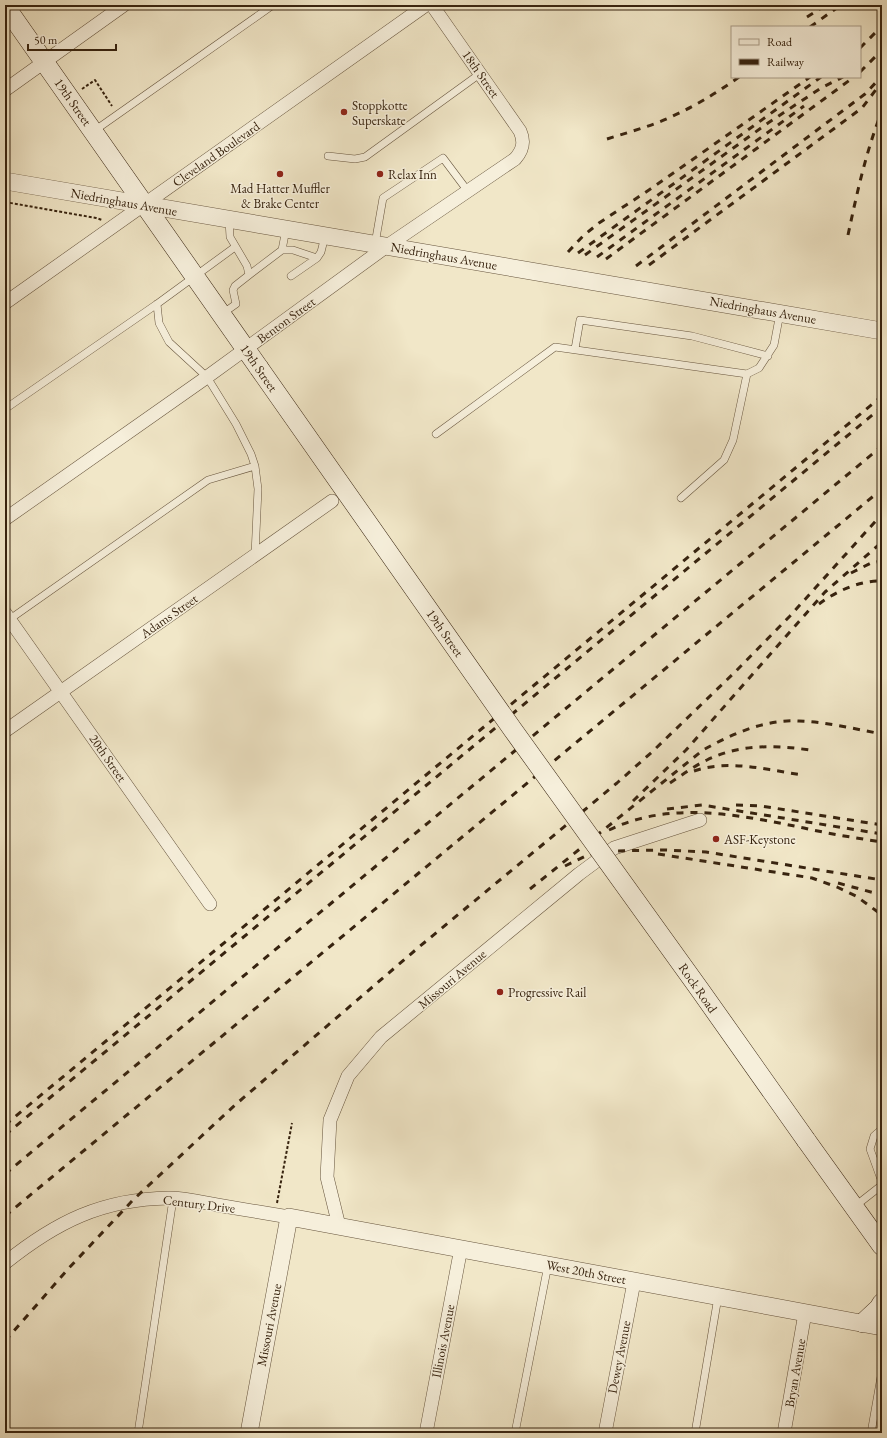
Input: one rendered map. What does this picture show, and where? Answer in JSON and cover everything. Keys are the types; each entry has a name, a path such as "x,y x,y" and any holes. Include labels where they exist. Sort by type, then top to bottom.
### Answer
{"main road":[{"name":"19th Street","path":"5,6 513,730"},
{"name":"Rock Road","path":"513,730 882,1246"},
{"path":"863,1323 879,1308 882,1303"}],"street":[{"path":"5,90 124,5"},
{"name":"Cleveland Boulevard","path":"5,303 426,5"},
{"name":"18th Street","path":"432,5 481,73 520,131 523,137 523,145"},
{"name":"Benton Street","path":"5,518 208,377 381,245 515,159 520,153 523,145"},
{"name":"Niedringhaus Avenue","path":"5,181 880,329"},
{"name":"Adams Street","path":"5,731 332,501"},
{"name":"20th Street","path":"7,616 210,904"},
{"name":"Missouri Avenue","path":"339,1226 326,1177 330,1120 348,1076 381,1037 579,874 614,848 700,820"},
{"name":"Century Drive","path":"5,1263 49,1231 77,1216 104,1206 133,1200 173,1198 282,1216"},
{"name":"Missouri Avenue","path":"249,1433 282,1216"},
{"name":"West 20th Street","path":"282,1216 461,1248 634,1282 882,1326"},
{"name":"Illinois Avenue","path":"426,1433 461,1248"},
{"name":"Dewey Avenue","path":"605,1433 634,1282"},
{"name":"Bryan Avenue","path":"784,1433 805,1313"}],"lane":[{"path":"94,132 273,5"},
{"path":"328,156 355,159 365,157 481,73"},
{"path":"381,245 383,198 443,158 467,190"},
{"path":"228,219 230,237 244,260 249,275"},
{"path":"282,250 286,229"},
{"path":"291,276 318,258 325,236"},
{"path":"5,409 157,304 235,247"},
{"path":"222,314 236,304 233,290 235,286 282,250 294,250 318,258"},
{"path":"157,304 159,322 169,342 208,377 246,441 255,466 258,489 255,555"},
{"path":"436,434 556,346 747,374 759,368 774,345 780,313"},
{"path":"575,349 580,320 692,336 768,356"},
{"path":"681,498 724,460 733,440 747,374"},
{"path":"7,616 208,480 255,466"},
{"path":"854,1207 882,1183 870,1149 874,1136 882,1129"},
{"path":"138,1433 173,1198"},
{"path":"515,1433 548,1265"},
{"path":"694,1433 718,1297"},
{"path":"871,1433 882,1371"}],"path":[{"path":"71,98 95,80 118,114"},
{"path":"5,202 96,218 115,225"},
{"path":"282,1216 292,1123"}],"railway":[{"path":"807,17 826,5"},
{"path":"811,26 841,5"},
{"path":"861,47 880,28"},
{"path":"861,71 882,50"},
{"path":"636,266 865,94 882,76"},
{"path":"607,139 665,120 707,98 738,78"},
{"path":"568,252 583,236 599,223 652,188 809,78"},
{"path":"578,253 820,78"},
{"path":"585,255 768,123 821,88 841,78"},
{"path":"606,259 853,78"},
{"path":"649,265 862,108 881,83"},
{"path":"597,257 804,106"},
{"path":"848,235 858,188 876,126 882,111"},
{"path":"5,1125 882,396"},
{"path":"5,1135 882,407"},
{"path":"5,1174 882,446"},
{"path":"5,1216 882,489"},
{"path":"5,1341 69,1268 133,1200 235,1105 419,947 617,783 652,752 735,672 790,616 882,514"},
{"path":"633,801 686,750 825,592 882,542"},
{"path":"851,573 871,563 882,561"},
{"path":"819,604 833,595 857,584 882,581"},
{"path":"530,889 703,750 725,738 761,725 786,721 830,724 882,734"},
{"path":"670,783 702,762 732,751 757,747 783,747 810,750"},
{"path":"694,771 721,766 734,766 762,768 803,775"},
{"path":"667,809 702,805 882,834"},
{"path":"736,805 761,806 882,825"},
{"path":"609,830 633,821 657,815 706,813 731,815 780,823 882,842"},
{"path":"565,866 590,854 612,851 665,850 706,852 882,880"},
{"path":"658,854 812,878 856,896 882,915"},
{"path":"838,883 882,895"}],"place":[{"name":"Stoppkotte Superskate","path":"344,112"},
{"name":"Mad Hatter Muffler & Brake Center","path":"280,174"},
{"name":"Relax Inn","path":"380,174"},
{"name":"ASF-Keystone","path":"716,839"},
{"name":"Progressive Rail","path":"500,992"}]}
